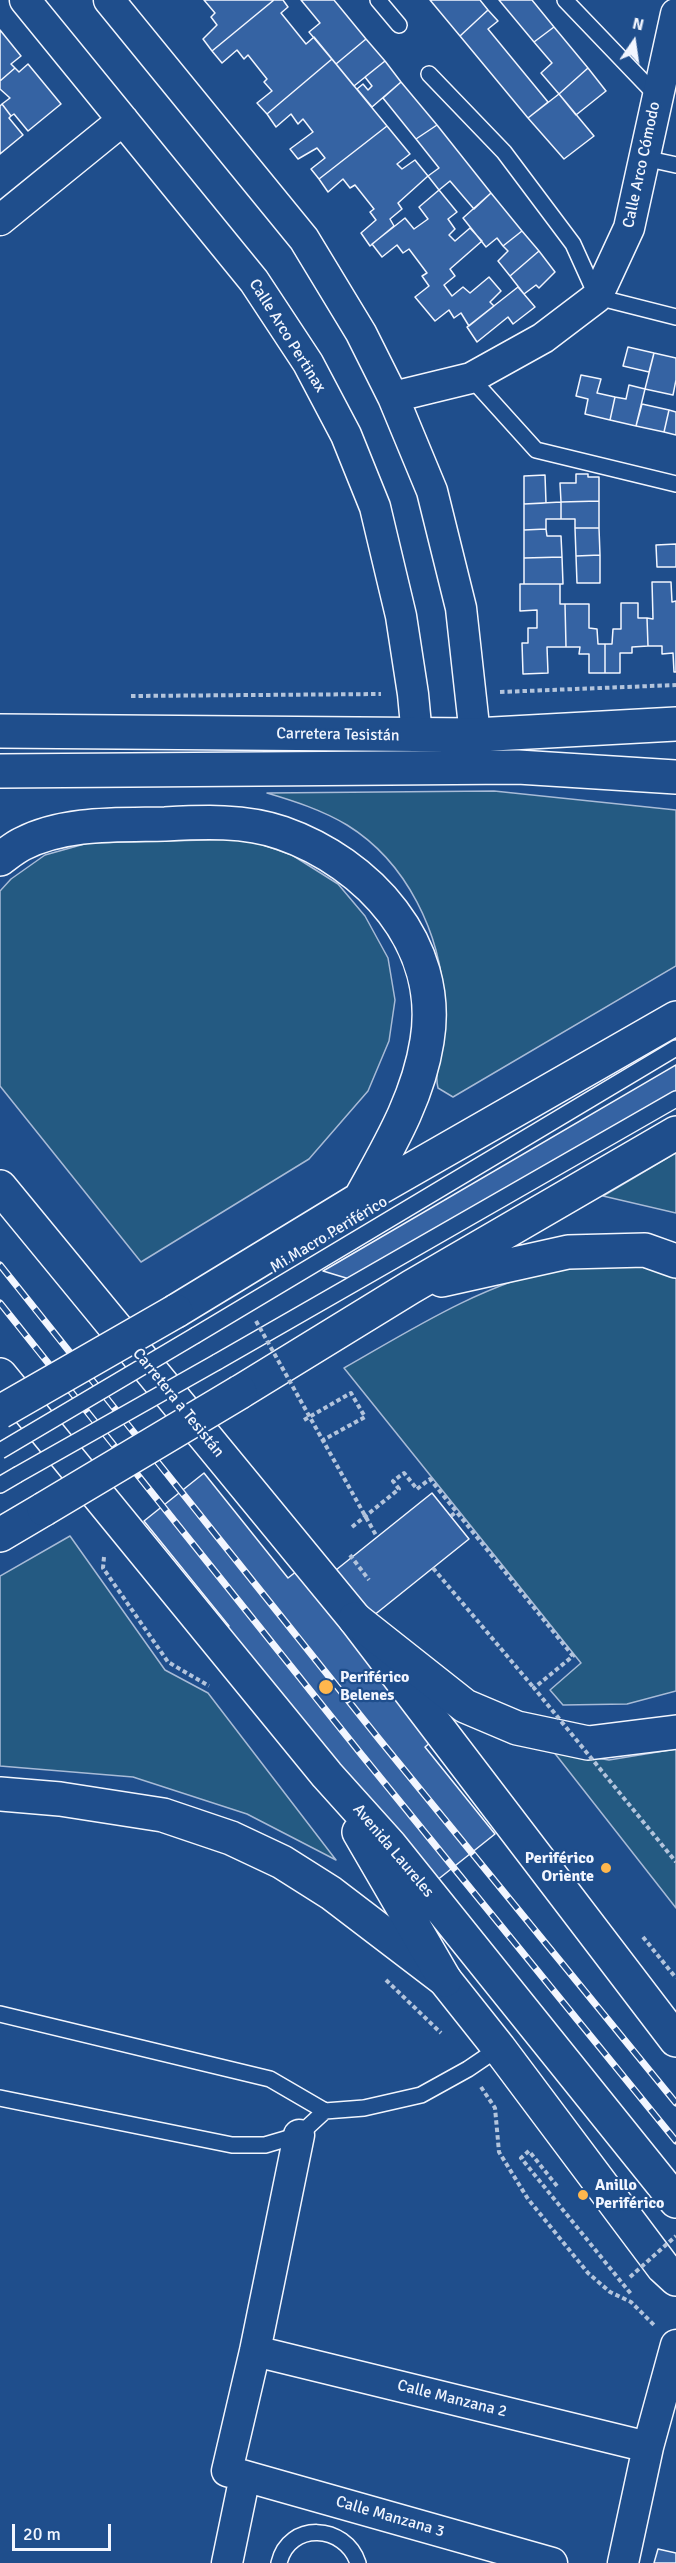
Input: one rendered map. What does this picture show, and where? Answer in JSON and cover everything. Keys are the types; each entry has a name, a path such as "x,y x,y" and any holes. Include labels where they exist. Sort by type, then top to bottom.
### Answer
{"main road":[{"name":"Carretera Tesistán","path":"0,731 417,736 676,724"},
{"path":"0,771 518,767 676,777"},
{"path":"0,859 21,844 58,831 119,825 241,824 281,833 324,852 369,883 406,929 424,966 430,1005 428,1039 421,1074 402,1123 360,1199"},
{"path":"0,1412 186,1323 360,1199 676,1018"},
{"path":"0,1535 411,1287 676,1133"},
{"name":"Carretera a Tesistán","path":"0,1187 355,1619"},
{"path":"411,1287 568,1252 645,1250 676,1261"},
{"name":"Avenida Laureles","path":"0,1375 327,1775 390,1845 662,2169 676,2201"},
{"path":"355,1619 465,1706 517,1728 588,1743 676,1732"},
{"path":"355,1619 676,2040"},
{"path":"327,1775 445,1980 663,2266 676,2279"},
{"path":"0,1794 60,1799 164,1815 231,1838 282,1862 331,1893 445,1980"}],"street":[{"name":"Calle Arco Pertinax","path":"24,0 254,281 308,363 346,435 375,507 401,616 417,736"},
{"path":"109,0 304,239 361,333 393,397 432,491 461,608 475,735"},
{"name":"Calle Arco Cómodo","path":"393,397 471,378 543,338 597,297 629,228 676,14"},
{"path":"0,220 123,120"},
{"path":"227,2563 236,2473 255,2351 299,2135"},
{"path":"623,2563 668,2338"},
{"name":"Calle Manzana 2","path":"255,2351 648,2447"},
{"name":"Calle Manzana 3","path":"236,2473 552,2563"}],"lane":[{"path":"378,0 399,25"},
{"path":"565,0 657,96"},
{"path":"429,74 504,152 573,244 597,297 676,317"},
{"path":"644,158 676,165"},
{"path":"471,378 536,450 676,484"},
{"name":"Mi Macro Periférico","path":"0,1450 186,1323 676,1048"},
{"path":"0,1485 676,1099"},
{"path":"0,2014 270,2079 325,2111 364,2108 421,2095 468,2069 499,2048"},
{"path":"0,2098 232,2145 265,2145 299,2135 325,2111"},
{"path":"279,2563 282,2550 298,2536 318,2532 338,2537 354,2551 358,2563"}],"path":[{"path":"472,693 676,685"},
{"path":"130,696 413,694"},
{"path":"256,1322 377,1538"},
{"path":"304,1420 351,1393 365,1417 322,1440"},
{"path":"352,1527 399,1489 393,1481 404,1473 417,1489 430,1479 573,1656 534,1688"},
{"path":"451,1516 456,1512"},
{"path":"105,1552 103,1568 168,1662 216,1689"},
{"path":"433,1568 676,1862"},
{"path":"378,1973 448,2039 495,2108 499,2152 528,2199 588,2273 610,2292 631,2302 668,2338"},
{"path":"558,2187 529,2151 521,2158 631,2294"},
{"path":"623,2268 630,2277 676,2236"}],"shaded area":[{"path":"494,791 676,810 676,966 453,1097 438,1088 437,1082 443,1039 444,1002 436,951 417,902 403,879 368,840 347,825 318,810 267,793"},
{"path":"246,839 292,855 338,884 365,916 388,958 395,1000 389,1041 368,1091 309,1159 141,1262 0,1086 0,891 11,879 45,855 88,843"},
{"path":"676,1153 676,1213 603,1196"},
{"path":"609,1261 652,1269 676,1278 676,1691 627,1704 563,1705 550,1690 581,1663 344,1368 446,1311 500,1286 527,1276 568,1266"},
{"path":"70,1536 165,1670 208,1693 336,1860 247,1814 133,1777 0,1766 0,1576"},
{"path":"676,1749 676,1908 553,1751 609,1760"}],"building":[{"path":"204,0 274,0 212,51 203,39 217,25 211,17 215,13"},
{"path":"274,0 283,0 288,7 281,13 306,44 314,37 332,59 267,114 257,103 272,91 264,82 267,79 248,55 244,59 237,50 222,63 212,51"},
{"path":"301,0 334,0 366,39 336,64 309,32 320,23"},
{"path":"430,0 480,0 488,10 460,36"},
{"path":"499,0 532,0 554,27 534,42"},
{"path":"488,10 498,21 488,29 548,102 528,118 460,36"},
{"path":"554,27 588,68 559,94 541,73 552,63 534,42"},
{"path":"0,30 21,56 11,64 15,68 0,81"},
{"path":"366,39 385,61 354,86 336,64"},
{"path":"332,59 387,126 319,179 311,169 325,158 317,148 298,159 290,149 313,132 303,119 298,124 291,114 276,127 267,114"},
{"path":"385,61 401,82 372,107 357,89 363,84 368,90 372,86 365,77"},
{"path":"28,64 61,104 28,131 14,114 11,116 2,104 10,98 0,89 0,81 15,68 19,72"},
{"path":"588,68 606,91 576,115 559,94"},
{"path":"401,82 437,125 416,139 383,98"},
{"path":"559,94 594,136 564,159 528,118"},
{"path":"2,104 11,116 9,118 23,135 0,154 0,106"},
{"path":"437,125 491,193 474,209 450,181 439,190 428,176 439,168 416,139"},
{"path":"387,126 410,154 397,164 402,169 415,160 428,176 398,203 402,209 390,219 394,226 370,246 361,233 376,220 370,212 374,209 355,185 350,188 343,179 328,192 319,179"},
{"path":"439,190 457,212 448,219 455,229 449,235 455,241 470,228 482,241 450,269 455,276 444,285 452,296 463,287 470,293 489,277 501,291 490,302 494,306 469,326 461,313 454,318 449,310 435,321 415,297 429,286 422,276 427,273 409,249 403,253 397,245 382,257 372,244 405,218 414,229 428,219 419,207"},
{"path":"491,193 522,231 503,246 497,238 486,247 463,218"},
{"path":"522,231 539,251 510,276 498,261 508,251 503,246"},
{"path":"539,251 555,272 539,288 536,285 524,294 510,276"},
{"path":"518,287 535,307 513,324 508,317 477,342 467,327"},
{"path":"628,347 654,353 649,372 623,366"},
{"path":"654,353 676,358 673,395 645,389"},
{"path":"581,375 601,379 597,393 615,397 610,420 585,414 588,399 576,396"},
{"path":"629,385 645,389 636,426 610,420 615,397 626,399"},
{"path":"642,404 669,410 664,432 636,426"},
{"path":"669,410 676,412 676,435 664,432"},
{"path":"576,474 599,477 599,501 561,502 560,483 576,483"},
{"path":"545,475 546,503 524,504 524,476"},
{"path":"599,501 599,528 575,528 575,519 561,519 561,502"},
{"path":"561,502 561,519 546,519 546,529 524,530 524,504"},
{"path":"575,528 599,528 600,555 576,556"},
{"path":"546,529 547,536 561,536 562,557 524,558 524,530"},
{"path":"676,544 676,567 657,567 656,545"},
{"path":"600,555 600,583 577,583 576,556"},
{"path":"562,557 563,584 524,584 524,558"},
{"path":"652,582 671,582 672,602 676,601 676,672 674,672 673,653 662,654 662,646 648,646 647,618 653,619"},
{"path":"520,584 560,584 560,604 565,604 566,647 547,647 548,673 523,674 522,643 528,643 528,628 537,628 537,610 520,611"},
{"path":"621,603 638,603 638,618 647,618 648,646 632,647 632,653 620,653 620,673 605,673 605,644 612,644 613,629 621,629"},
{"path":"565,604 589,604 589,628 597,629 598,644 605,644 605,673 589,673 589,654 579,654 580,647 566,647"},
{"path":"676,1065 676,1092 356,1281 323,1271"},
{"name":"Periférico Belenes","path":"204,1473 288,1578 311,1560 326,1578 432,1493 469,1539 363,1624 448,1728 425,1747 495,1834 436,1881 205,1646 229,1626 144,1521"},
{"path":"658,2549 676,2553 676,2563 654,2563"}],"railway":[{"path":"0,1265 379,1739 676,2103"},
{"path":"0,1303 361,1754 676,2141"}],"place":[{"name":"Periférico Belenes","path":"326,1687"},
{"name":"Periférico Oriente","path":"606,1868"},
{"name":"Anillo Periférico","path":"583,2195"}]}
